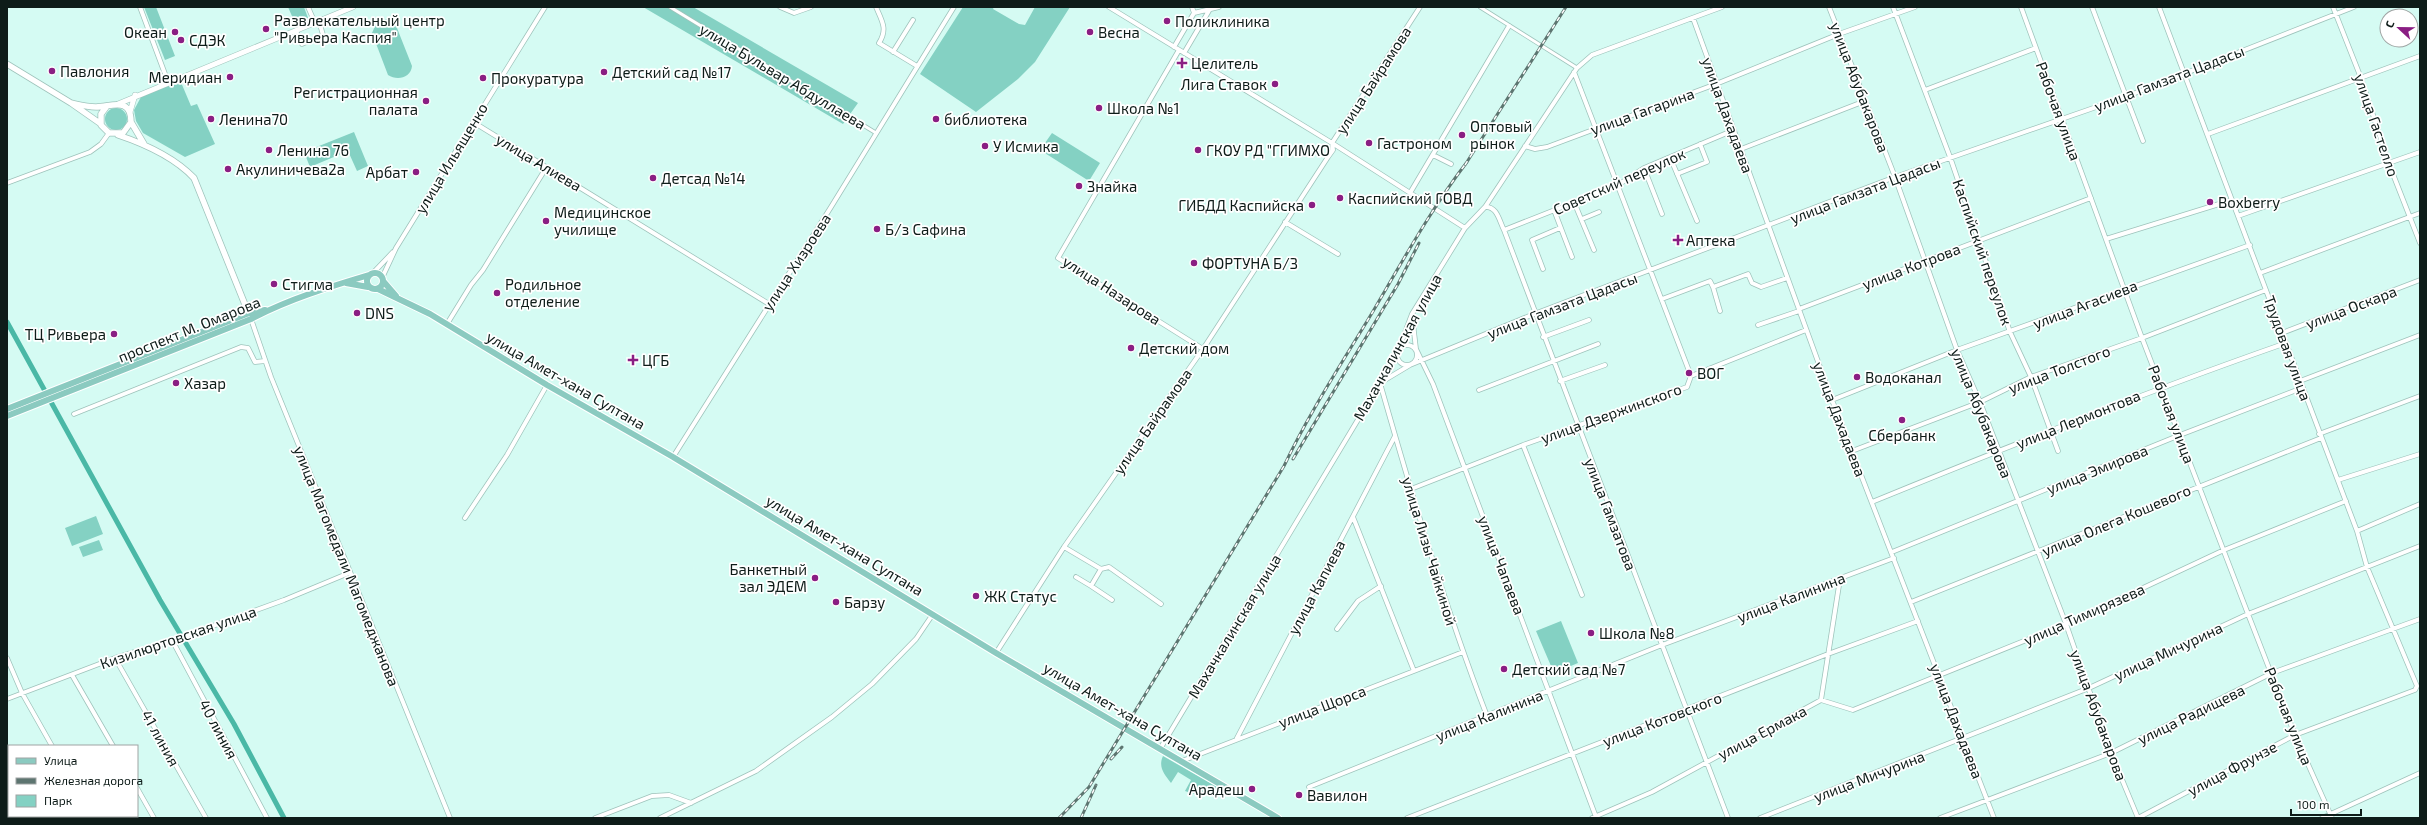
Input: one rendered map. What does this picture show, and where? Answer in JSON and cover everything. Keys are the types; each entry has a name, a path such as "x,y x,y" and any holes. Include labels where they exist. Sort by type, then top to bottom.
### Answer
{"main road":[{"path":"7,64 71,103 101,124 109,133 118,135 127,130 131,122"},
{"path":"71,103 96,107 118,104 130,112 131,122 145,146"},
{"path":"101,124 101,114 107,106"},
{"name":"улица Магомедали Магомеджановa","path":"118,135 145,146 182,166 197,183 251,319"},
{"path":"368,287 367,279 371,274"},
{"path":"273,308 331,285 371,274 382,280 397,297"},
{"path":"378,289 382,280"},
{"path":"345,282 378,289 397,297"},
{"name":"улица Амет-хана Султана","path":"397,297 447,324 547,385 673,457 933,613 996,653 1278,818"},
{"name":"проспект М. Омарова","path":"56,394 249,313 273,308"},
{"name":"проспект М. Омарова","path":"7,409 56,394 251,319 273,308"},
{"name":"проспект М. Омарова","path":"7,416 44,398"}],"street":[{"path":"140,7 168,82"},
{"path":"296,31 302,44 323,35 308,7"},
{"path":"118,104 135,95 353,7"},
{"name":"улица Ильященко","path":"396,248 545,7"},
{"name":"улица Бульвар Абдуллаева","path":"670,7 876,133"},
{"path":"780,7 794,13 810,7"},
{"path":"876,7 884,25 885,34 879,43 917,66"},
{"name":"улица Хизроева","path":"673,457 954,7"},
{"path":"1109,7 1332,143 1465,228"},
{"path":"1192,7 1194,13"},
{"path":"1174,47 1194,13 1217,7"},
{"name":"улица Байрамова","path":"996,653 1064,548 1203,348 1333,150 1332,143 1420,7"},
{"path":"1480,7 1577,68"},
{"name":"Махачкалинская улица","path":"1160,749 1380,383 1398,351 1412,314 1465,228 1485,207 1577,68 1592,55 1722,7"},
{"name":"улица Абубакарова","path":"1829,7 1895,177 1957,350 1980,402 2016,501 2066,624 2111,753 2138,818"},
{"name":"Каспийский переулок","path":"1893,7 1950,157 2010,332 2031,377 2058,451"},
{"name":"улица Гагарина","path":"1525,146 1542,149 1716,84 1839,34 1915,7"},
{"name":"Рабочая улица","path":"2021,7 2142,338 2162,386 2248,614 2272,673 2294,735 2331,816"},
{"path":"2092,7 2143,142"},
{"name":"Трудовая улица","path":"2159,7 2250,245 2320,436 2346,501 2357,531 2367,567 2394,630 2416,689"},
{"name":"улица Гастелло","path":"2333,7 2361,78 2389,164 2420,243"},
{"name":"улица Гамзата Цадасы","path":"1380,383 1410,365 1423,361 1534,314 1768,227 1895,177 2125,97 2185,74 2258,43 2354,7"},
{"path":"1184,53 1210,9"},
{"name":"улица Дахадаева","path":"1693,18 1832,400 1994,818"},
{"path":"893,52 913,20"},
{"path":"1410,193 1509,26"},
{"path":"1925,90 2036,48"},
{"name":"улица Назарова","path":"1179,50 1058,258 1203,348"},
{"path":"2208,134 2420,56"},
{"path":"1574,72 1691,376"},
{"path":"130,112 135,95"},
{"path":"1741,149 1865,101"},
{"name":"улица Алиева","path":"473,122 769,304"},
{"name":"Советский переулок","path":"1504,230 1618,185 1644,168 1734,130"},
{"path":"7,183 90,152 101,144 109,133"},
{"path":"1678,174 1707,162 1700,144"},
{"path":"2238,216 2420,152"},
{"path":"1433,154 1451,164"},
{"path":"1670,157 1697,221"},
{"path":"447,324 471,285 483,270 546,168"},
{"path":"1644,168 1662,214"},
{"name":"улица Котрова","path":"1758,325 1979,239 2091,198"},
{"path":"2106,240 2232,200"},
{"path":"1574,202 1594,250"},
{"name":"улица Гамзатова","path":"1485,207 1490,206 1495,210 1504,230 1534,314 1728,818"},
{"path":"1554,210 1572,257"},
{"path":"1582,219 1599,212"},
{"path":"2260,273 2420,213"},
{"path":"1285,222 1338,254"},
{"path":"1543,269 1532,240 1560,228"},
{"name":"улица Агасиева","path":"1832,400 1957,350 2250,245"},
{"path":"371,274 396,248"},
{"path":"382,280 396,248"},
{"path":"1713,287 1748,274 1752,283 1760,287 1787,278"},
{"name":"улица Оскара","path":"2282,333 2420,280"},
{"path":"1662,298 1710,281 1720,310"},
{"name":"улица Толстого","path":"1852,451 1980,402 2031,377 2142,338 2266,290"},
{"name":"улица Чапаева","path":"1412,314 1416,349 1423,361 1550,690 1594,817"},
{"name":"улица Магомедали Магомеджановa","path":"251,319 265,361 349,573 450,818"},
{"path":"1544,337 1589,320"},
{"name":"улица Дзержинского","path":"1411,489 1464,467 1577,425 1687,387 1691,376 1806,330"},
{"path":"2300,381 2420,335"},
{"name":"улица Лермонтова","path":"1872,502 2051,429 2162,386 2286,343"},
{"path":"1408,344 1416,349 1417,359 1410,365 1404,364 1399,360 1398,351 1402,346 1408,344"},
{"path":"1479,390 1552,360 1598,344"},
{"path":"74,414 241,347 248,348 255,362 265,361"},
{"path":"1560,381 1605,365"},
{"name":"улица Лизы Чайкиной","path":"1380,383 1411,489 1462,652 1487,716"},
{"path":"465,518 507,455 547,385"},
{"name":"улица Эмирова","path":"1892,552 2180,435 2302,388"},
{"name":"улица Олега Кошевого","path":"1911,602 2037,553 2199,485 2420,396"},
{"name":"улица Капиева","path":"1237,738 1395,435"},
{"path":"1523,445 1582,596"},
{"path":"2338,480 2420,454"},
{"name":"улица Тимирязева","path":"1821,700 1853,710 2066,624 2224,550 2346,501"},
{"path":"2357,531 2420,504"},
{"path":"1353,517 1414,671"},
{"name":"улица Мичурина","path":"1760,818 1964,739 2089,688 2248,614 2420,546"},
{"path":"1064,548 1101,569 1109,568 1161,604"},
{"name":"улица Калинина","path":"1309,787 1662,645 1894,558"},
{"path":"1091,586 1101,569"},
{"name":"Кизилюртовская улица","path":"7,699 22,692 72,675 115,658 177,639 349,573"},
{"path":"1076,577 1112,600"},
{"name":"улица Ермака","path":"1594,817 1652,792 1821,700 1840,579"},
{"path":"1337,629 1358,601 1381,586"},
{"path":"660,818 756,771 832,718 872,684 916,639 933,613"},
{"name":"улица Радищева","path":"1940,818 2111,753 2272,673 2394,630 2420,619"},
{"name":"улица Котовского","path":"1407,818 1828,654 1918,621"},
{"name":"40 линия","path":"172,640 266,818"},
{"name":"улица Щорса","path":"1182,761 1237,738 1462,652"},
{"path":"7,658 22,692 51,745"},
{"name":"41 линия","path":"115,658 206,818"},
{"path":"72,675 112,745"},
{"name":"улица Фрунзе","path":"2138,818 2294,735 2416,689"},
{"path":"2322,818 2331,816 2420,773"},
{"path":"138,790 154,818"},
{"path":"595,818 652,796 669,795 691,803"}],"green space":[{"path":"144,7 156,7 175,56 165,60"},
{"path":"288,7 304,7 308,18 295,23"},
{"path":"643,7 693,7 858,103 843,124"},
{"path":"963,7 994,7 993,9 1019,24 1025,25 1035,7 1070,7 1035,62 1018,79 976,112 920,74"},
{"path":"386,19 395,23 412,66 409,73 403,77 395,78 388,75 372,33 376,24"},
{"path":"180,80 191,106 197,104 215,144 185,157 143,133 136,121 134,110 141,97"},
{"path":"116,108 120,109 126,115 126,123 120,129 116,130 112,129 106,123 105,119 106,115 112,109"},
{"path":"354,132 368,166 357,171 348,151 310,167 304,152"},
{"path":"1052,133 1100,163 1089,181 1040,150"},
{"path":"96,516 103,534 72,546 65,528"},
{"path":"99,540 103,550 83,557 79,547"},
{"path":"1561,621 1578,663 1554,673 1536,631"},
{"path":"1163,756 1217,787 1209,793 1202,795 1185,791 1191,780 1178,772 1171,783 1161,767"}],"waterway":[{"path":"7,322 160,600 234,724 284,818"}],"railway":[{"path":"1465,165 1566,7"},
{"path":"1059,818 1089,787 1284,466 1315,407 1417,236 1441,198 1467,162"},
{"path":"1293,459 1398,284 1419,243"},
{"path":"1111,759 1122,747"},
{"path":"1081,818 1096,785"}],"place":[{"name":"Поликлиника","path":"1167,21"},
{"name":"Развлекательный центр \"Ривьера Каспия\"","path":"266,29"},
{"name":"Океан","path":"175,32"},
{"name":"Весна","path":"1090,32"},
{"name":"СДЭК","path":"181,40"},
{"name":"Целитель","path":"1182,63"},
{"name":"Павлония","path":"52,71"},
{"name":"Детский сад №17","path":"604,72"},
{"name":"Меридиан","path":"230,77"},
{"name":"Прокуратура","path":"483,78"},
{"name":"Лига Ставок","path":"1275,84"},
{"name":"Регистрационная палата","path":"426,101"},
{"name":"Школа №1","path":"1099,108"},
{"name":"Ленина70","path":"211,119"},
{"name":"библиотека","path":"936,119"},
{"name":"Оптовый рынок","path":"1462,135"},
{"name":"Гастроном","path":"1369,143"},
{"name":"У Исмика","path":"985,146"},
{"name":"Ленина 76","path":"269,150"},
{"name":"ГКОУ РД \"ГГИМХО","path":"1198,150"},
{"name":"Акулиничева2а","path":"228,169"},
{"name":"Арбат","path":"416,172"},
{"name":"Детсад №14","path":"653,178"},
{"name":"Знайка","path":"1079,186"},
{"name":"Каспийский ГОВД","path":"1340,198"},
{"name":"Boxberry","path":"2210,202"},
{"name":"ГИБДД Каспийска","path":"1312,205"},
{"name":"Медицинское училище","path":"546,221"},
{"name":"Б/з Сафина","path":"877,229"},
{"name":"Аптека","path":"1678,240"},
{"name":"ФОРТУНА Б/З","path":"1194,263"},
{"name":"Стигма","path":"274,284"},
{"name":"Родильное отделение","path":"497,293"},
{"name":"DNS","path":"357,313"},
{"name":"ТЦ Ривьера","path":"114,334"},
{"name":"Детский дом","path":"1131,348"},
{"name":"ЦГБ","path":"633,360"},
{"name":"ВОГ","path":"1689,373"},
{"name":"Водоканал","path":"1857,377"},
{"name":"Хазар","path":"176,383"},
{"name":"Сбербанк","path":"1902,420"},
{"name":"Банкетный зал ЭДЕМ","path":"815,578"},
{"name":"ЖК Статус","path":"976,596"},
{"name":"Барзу","path":"836,602"},
{"name":"Школа №8","path":"1591,633"},
{"name":"Детский сад №7","path":"1504,669"},
{"name":"Арадеш","path":"1252,789"},
{"name":"Вавилон","path":"1299,795"}]}
